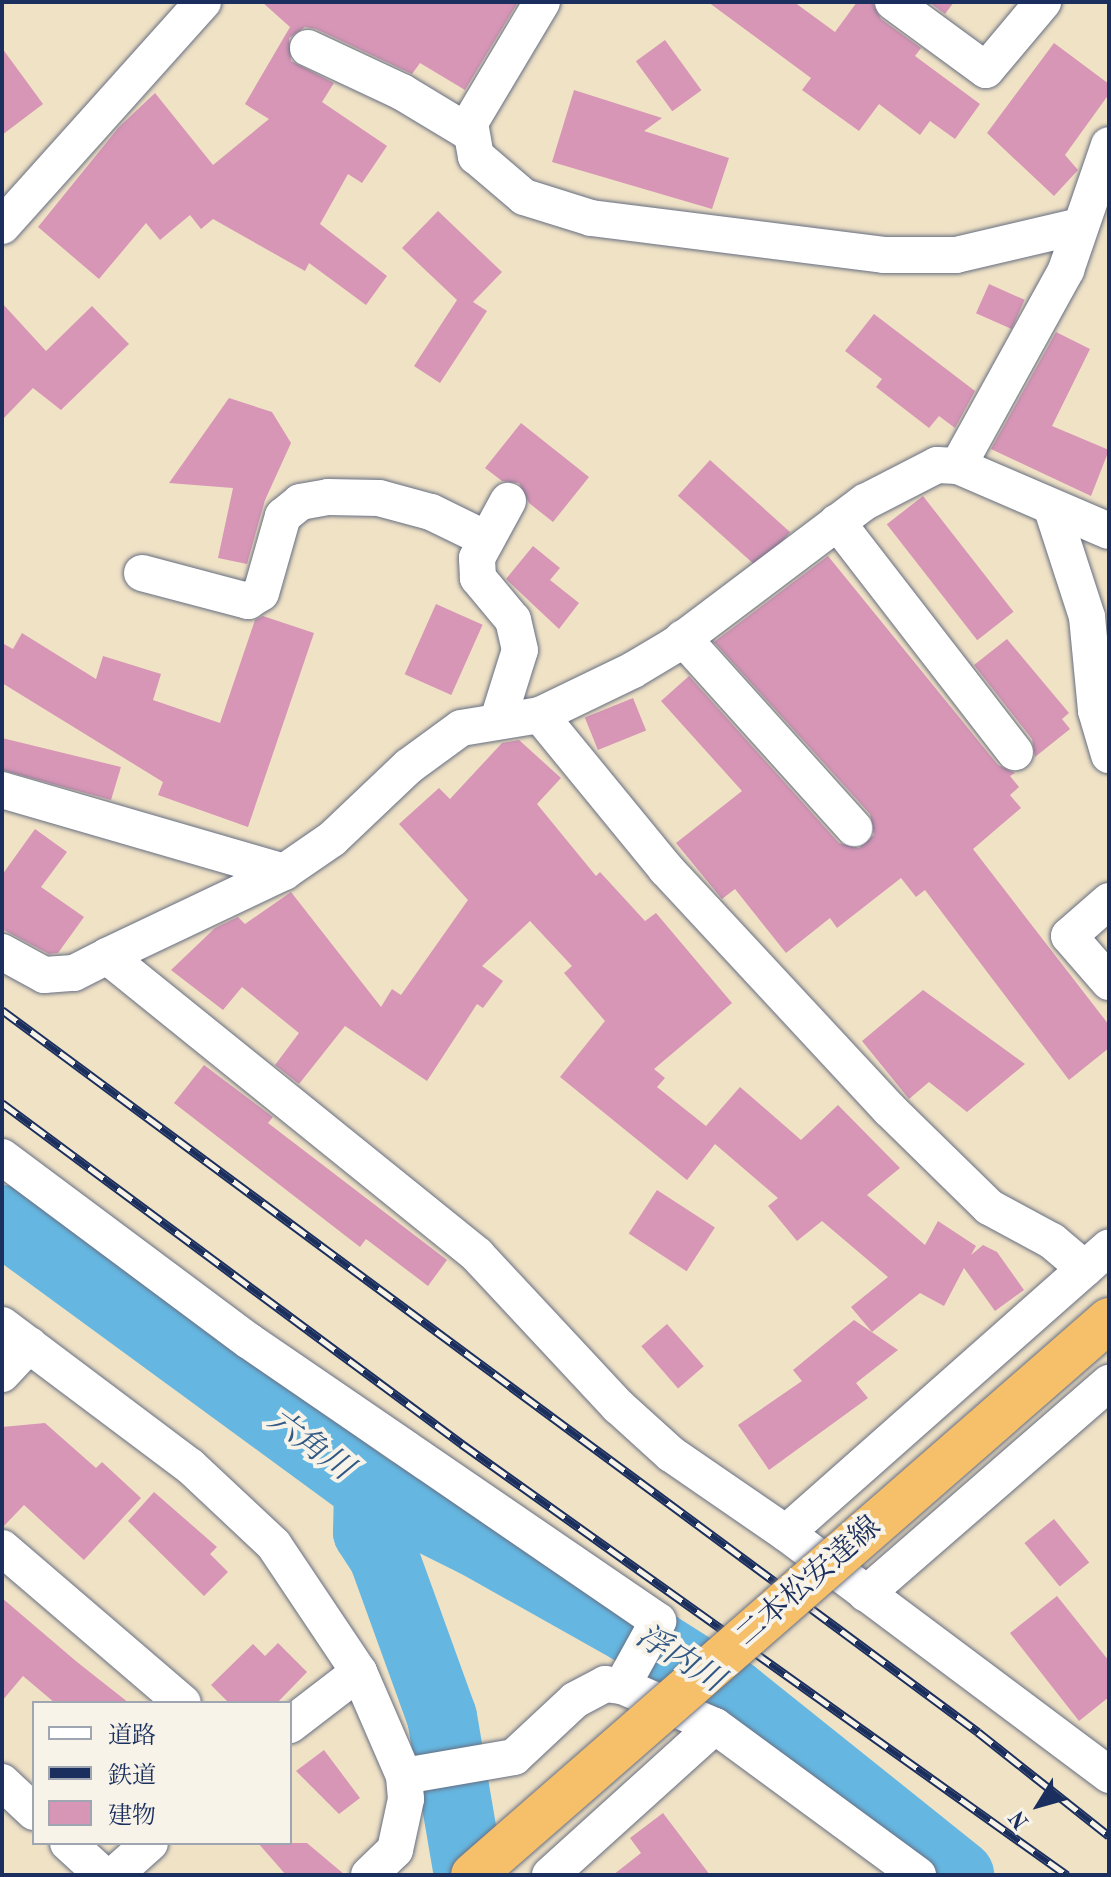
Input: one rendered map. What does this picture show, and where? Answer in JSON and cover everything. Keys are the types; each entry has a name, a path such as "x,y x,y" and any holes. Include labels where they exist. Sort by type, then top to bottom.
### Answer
{"main road":[{"name":"二本松安達線","path":"473,1875 1109,1320"}],"street":[{"path":"2,226 203,2"},
{"path":"542,2 474,109 470,133 476,156 524,197 591,218 884,255 956,255 1080,226"},
{"path":"893,2 986,70 1043,2"},
{"path":"308,48 402,92 470,133"},
{"path":"958,466 1066,270 1109,145"},
{"path":"2,952 44,975 74,973 284,872 332,839 443,738 475,723 540,715 633,670 683,638 837,522 937,465 958,466 1109,531"},
{"path":"142,573 248,601 261,593 283,516 300,502 328,497 379,498 431,512 484,538"},
{"path":"498,720 520,650 513,620 478,578 477,558 484,538 508,501"},
{"path":"1052,509 1087,617 1096,711 1109,755"},
{"path":"837,522 1015,752"},
{"path":"683,638 854,828"},
{"path":"540,715 666,869 889,1109 989,1207 1052,1241 1097,1258 786,1533"},
{"path":"2,790 284,872"},
{"path":"1109,901 1069,936 1109,982"},
{"path":"107,956 477,1255 618,1406 671,1454 1103,1759"},
{"path":"2,1157 249,1341 658,1621 628,1674 590,1691 514,1757 483,1766 410,1775"},
{"path":"2,1374 16,1335 190,1466 246,1516 299,1577 359,1672 410,1775 395,1850 369,1875"},
{"path":"866,1594 1109,1383"},
{"path":"2,1548 181,1701"},
{"path":"292,1723 359,1672"},
{"path":"628,1674 715,1726 918,1875"},
{"path":"550,1875 715,1726"},
{"path":"2,1782 32,1810"},
{"path":"70,1845 103,1875"},
{"path":"114,1875 148,1845"}],"building":[{"path":"262,2 518,2 465,90 420,63 412,74 316,29 305,27 289,38 291,61 334,83 322,102 387,146 362,183 348,174 320,224 387,276 366,305 309,263 305,271 213,219 201,229 190,215 160,240 146,223 99,279 38,227 119,127 155,93 213,165 269,119 245,104 290,27"},
{"path":"708,2 794,2 835,32 857,2 872,2 881,19 921,48 915,56 980,104 955,139 930,121 920,135 879,104 859,131 802,90 811,78"},
{"path":"929,2 954,2 945,14"},
{"path":"665,40 701,90 672,111 636,61"},
{"path":"1054,43 1109,84 1109,94 1065,155 1078,170 1054,196 987,133"},
{"path":"2,48 43,104 2,135"},
{"path":"574,90 662,118 644,131 729,158 712,209 552,162"},
{"path":"438,211 502,272 473,302 487,311 440,383 414,366 457,300 402,248"},
{"path":"989,284 1025,300 1012,329 976,313"},
{"path":"2,303 46,351 92,306 129,344 61,410 33,388 2,420"},
{"path":"874,314 975,391 955,428 939,416 929,428 876,387 882,379 845,351"},
{"path":"1056,332 1090,349 1052,426 1109,450 1091,496 991,449"},
{"path":"229,398 272,412 291,443 265,500 247,564 218,558 233,488 169,483"},
{"path":"521,423 589,477 553,522 529,503 519,483 502,481 485,468"},
{"path":"710,460 790,532 758,568 678,496"},
{"path":"923,496 1014,612 977,640 887,524"},
{"path":"533,546 560,568 550,580 579,603 559,629 506,579"},
{"path":"828,556 998,765 1015,773 1010,776 1019,787 1010,795 1021,808 973,849 1109,1025 1109,1048 1069,1080 925,890 916,897 901,878 837,928 830,918 786,953 735,889 722,899 676,843 742,791 661,701 689,676 839,843 859,848 874,835 870,814 714,642"},
{"path":"436,604 483,625 451,695 405,674"},
{"path":"263,616 314,633 248,827 158,795 163,782 2,683 2,643 13,649 22,633 96,679 103,656 161,674 153,700 220,723 255,620"},
{"path":"1007,639 1069,713 1062,719 1070,729 1035,757 1032,739 974,665"},
{"path":"633,698 646,730 598,750 585,717"},
{"path":"2,738 121,767 111,800 2,770"},
{"path":"519,740 561,778 537,804 596,876 600,872 645,921 656,913 732,1003 654,1069 665,1078 657,1087 706,1126 740,1087 801,1140 838,1105 900,1168 867,1195 925,1245 938,1221 976,1246 971,1255 983,1245 997,1252 1024,1290 995,1311 964,1268 944,1306 920,1293 872,1332 851,1307 888,1277 822,1221 797,1241 768,1206 778,1198 715,1144 687,1180 560,1077 605,1021 564,973 572,966 530,921 482,966 503,981 483,1008 477,1004 427,1081 345,1026 299,1084 275,1065 299,1033 242,987 223,1010 171,970 215,928 238,917 245,924 291,892 381,1007 392,989 401,995 468,900 399,824 439,788 450,799 502,743"},
{"path":"35,829 67,852 41,887 84,917 58,953 49,954 2,929 2,875"},
{"path":"923,990 1025,1064 967,1112 929,1082 909,1099 862,1041"},
{"path":"204,1065 273,1117 268,1123 447,1260 428,1286 366,1239 360,1247 174,1103"},
{"path":"657,1190 715,1228 687,1271 629,1234"},
{"path":"854,1320 898,1350 856,1383 868,1398 769,1470 738,1425 802,1381 793,1370"},
{"path":"667,1324 704,1366 678,1389 641,1346"},
{"path":"45,1423 96,1468 102,1462 141,1498 84,1560 24,1505 2,1528 2,1427"},
{"path":"154,1492 217,1547 210,1554 228,1572 204,1596 128,1521"},
{"path":"1054,1519 1089,1563 1060,1586 1024,1543"},
{"path":"1057,1596 1109,1661 1109,1697 1079,1721 1010,1633"},
{"path":"2,1598 126,1701 53,1701 23,1676 2,1701"},
{"path":"278,1643 307,1672 279,1701 227,1701 211,1685 253,1644 265,1656"},
{"path":"324,1750 360,1798 339,1814 296,1771"},
{"path":"663,1813 710,1875 613,1875 641,1853 630,1838"},
{"path":"307,1843 345,1875 286,1875 260,1845"}],"waterway":[{"name":"浮内川","path":"2,1220 369,1489 476,1542 629,1628 733,1694 959,1875"},
{"name":"六角川","path":"369,1489 368,1532 384,1557 442,1717 469,1875"}],"railway":[{"path":"2,1010 978,1732 1109,1836"},
{"path":"2,1103 462,1444 1067,1875"}]}
